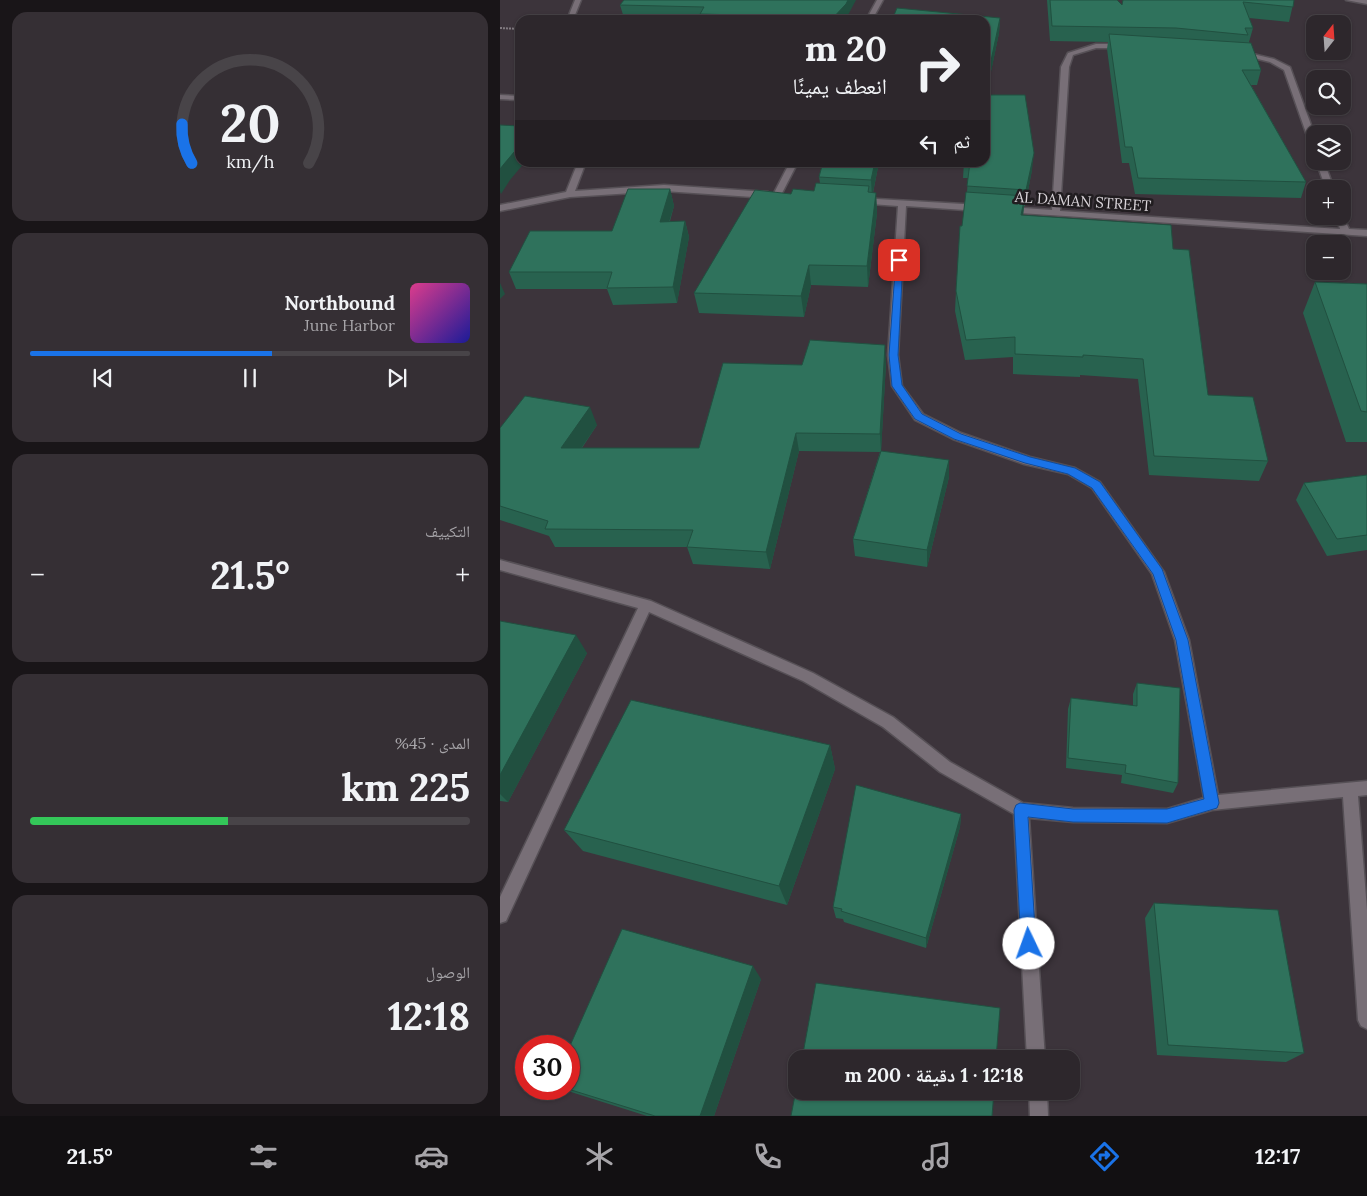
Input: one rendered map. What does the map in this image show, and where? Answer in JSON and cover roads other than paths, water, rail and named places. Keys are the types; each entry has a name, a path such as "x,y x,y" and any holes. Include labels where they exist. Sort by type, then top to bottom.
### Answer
{"street":[{"path":"572,15 578,0"},
{"path":"872,15 880,0"},
{"path":"1349,0 1367,2"},
{"path":"1056,213 1065,67 1070,54 1082,48 1096,46 1132,46"},
{"path":"1234,52 1251,54 1272,60 1287,69 1307,125"},
{"path":"500,97 515,98"},
{"path":"570,194 580,167"},
{"path":"500,208 570,194 664,188 782,196 792,167"},
{"name":"AL DAMAN STREET","path":"854,200 1367,233"},
{"path":"902,203 894,355 897,386 919,416 958,436 1028,461 1071,471 1096,485 1158,572 1182,640 1212,803"},
{"path":"1343,225 1346,232"},
{"path":"500,565 646,605 808,677 888,722 945,767 1020,810 1073,815 1167,816 1212,803 1367,788"},
{"path":"500,915 646,605"},
{"path":"1350,791 1367,1020"},
{"path":"1020,810 1035,1050"},
{"path":"1038,1100 1039,1116"}]}
